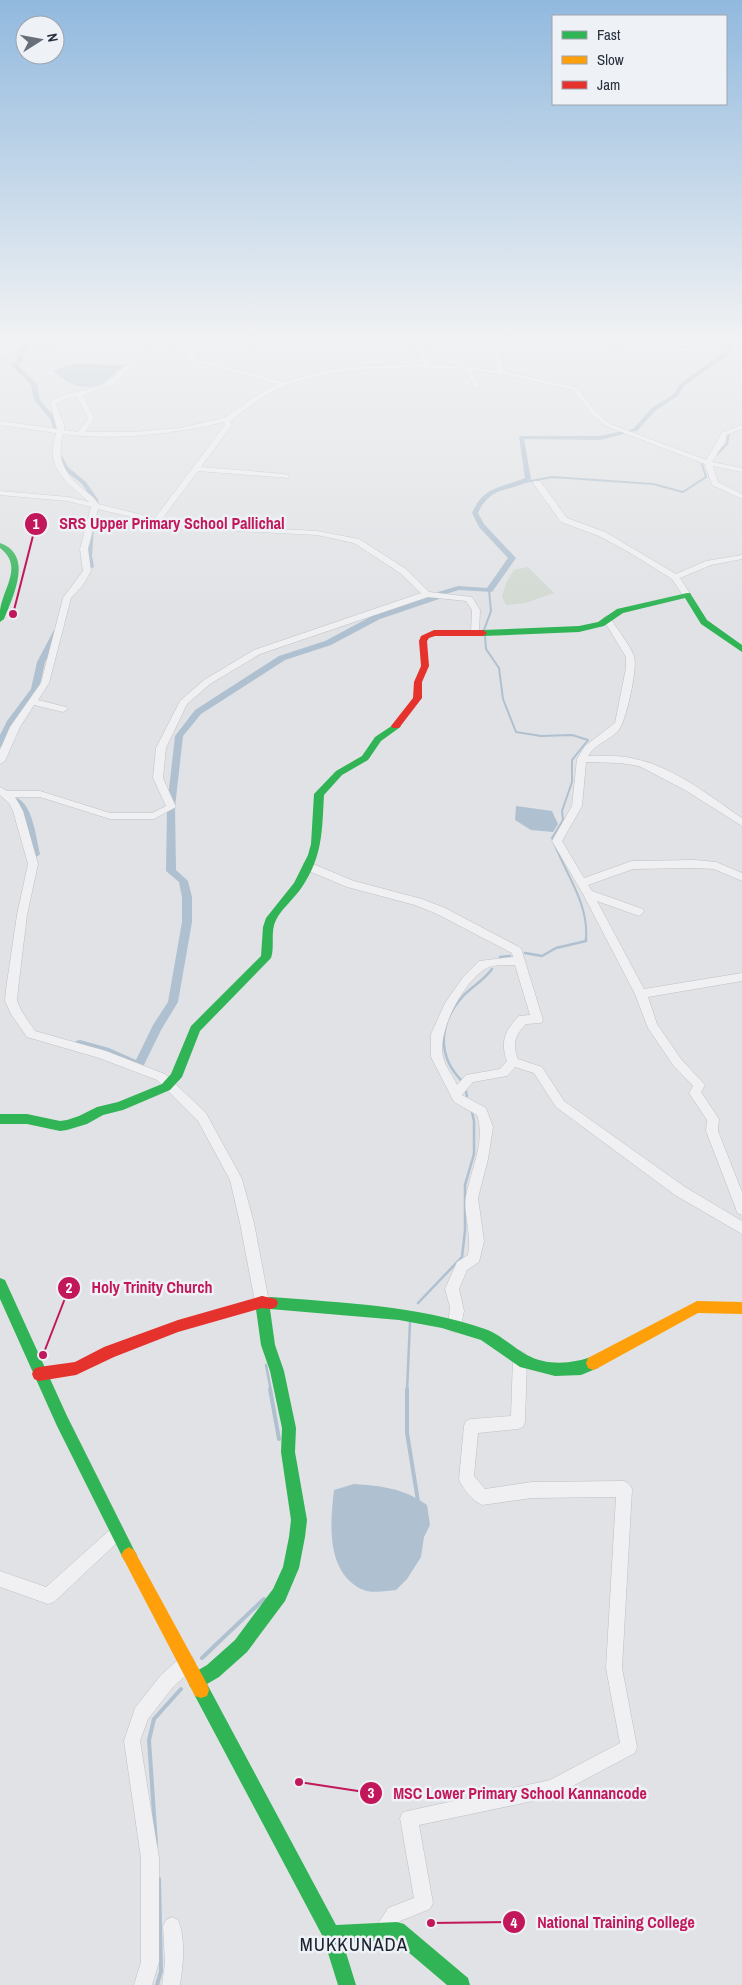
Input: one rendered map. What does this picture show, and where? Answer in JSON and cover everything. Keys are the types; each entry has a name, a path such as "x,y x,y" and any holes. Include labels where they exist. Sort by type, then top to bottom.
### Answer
{"street":[{"path":"35,428 80,434 168,432 197,428"},
{"path":"0,761 15,727 45,683 67,598 80,583 87,571 84,549 95,506 92,500 62,474 56,463 56,450 61,428"},
{"path":"80,434 85,428"},
{"path":"157,520 227,428"},
{"path":"615,428 708,462 742,470"},
{"path":"708,462 722,440 723,434 740,428"},
{"path":"708,462 715,483 742,497"},
{"path":"195,470 285,476"},
{"path":"537,483 564,520 602,534 675,577 704,622 742,649"},
{"path":"0,493 59,497 157,520 238,530 317,533 356,542 403,571 427,594"},
{"path":"0,545 8,550 14,558 13,575 0,619"},
{"path":"675,577 709,563 742,557"},
{"path":"2,793 40,794 110,816 154,816 170,807 158,778 160,748 183,702 207,682 257,652 427,594 469,599 476,610 475,633"},
{"path":"0,1119 27,1119 60,1126 67,1125 83,1120 101,1110 119,1107 148,1096 169,1084 176,1077 195,1029 266,958 268,952 268,927 288,895 298,885 308,866 316,844 319,794 339,772 365,758 378,740 396,727 418,698 418,682 425,666 423,638 427,634 579,629 595,626 620,611 687,595"},
{"path":"607,620 630,657 630,668 618,724 614,730 588,748 582,759 577,806 556,841 588,894 641,994 652,1025 677,1062 699,1084 695,1093 714,1119 712,1131 736,1176 742,1209"},
{"path":"33,702 63,709"},
{"path":"582,759 634,761 665,775 731,814 742,823"},
{"path":"2,793 13,800 18,811 33,864 22,915 12,989 11,1001 16,1014 31,1034 102,1054 161,1077 169,1084 202,1117 236,1179 247,1223 268,1345 277,1371 289,1428 288,1452 300,1520 291,1568 280,1595 241,1646 213,1671 196,1681"},
{"path":"581,882 632,865 695,864 716,866 742,877"},
{"path":"308,866 351,884 418,902 441,911 517,951 537,1020 523,1019 512,1030 507,1046 513,1062"},
{"path":"588,894 639,912"},
{"path":"455,1326 459,1312 457,1300 452,1289 462,1266 474,1258 477,1241 472,1198 482,1159 487,1126 482,1112 458,1099 437,1057 437,1034 449,1006 468,979 484,964 520,960"},
{"path":"641,994 742,977"},
{"path":"456,1094 470,1078 503,1073 513,1062"},
{"path":"513,1062 538,1070 560,1104 680,1191 742,1228"},
{"path":"1,1290 88,1477 331,1934 347,1985"},
{"path":"39,1374 76,1368 109,1352 178,1326 262,1302 399,1314 455,1326 485,1335 525,1362 542,1366 581,1368 600,1360 679,1314 697,1307 742,1308"},
{"path":"382,1932 394,1914 424,1904 409,1818 552,1788 629,1747 614,1668 624,1489 532,1490 482,1497 466,1479 471,1426 518,1422 520,1358"},
{"path":"0,1579 48,1596 117,1533"},
{"path":"143,1985 150,1962 150,1858 132,1741 141,1714 167,1682 187,1663"},
{"path":"172,1926 174,1963 172,1985"},
{"path":"331,1934 397,1931 461,1985"}],"shaded area":[{"path":"528,567 554,593 525,603 506,605 502,596 507,581 514,570"}],"water":[{"path":"516,806 552,811 558,824 553,832 531,830 515,820"},
{"path":"354,1484 401,1491 427,1505 430,1525 424,1537 421,1557 407,1579 396,1590 374,1592 361,1589 341,1571 336,1559 332,1532 334,1490"}],"waterway":[{"path":"631,431 637,428"},
{"path":"441,594 458,588 489,590 512,558 481,525 475,513 487,495 498,489 528,479 521,437 600,438 622,433"},
{"path":"716,455 727,444 729,433"},
{"path":"60,457 65,468 84,483 96,501"},
{"path":"520,483 552,477 653,484 683,492 706,477 702,464"},
{"path":"90,567 88,556 91,527"},
{"path":"484,630 491,611 489,590"},
{"path":"80,1044 105,1051 138,1066 157,1028 173,1002 187,922 187,897 183,881 171,871 171,807 179,736 198,712 282,658 328,643 377,617 436,597"},
{"path":"0,744 11,721 35,689 41,662 57,632"},
{"path":"485,636 486,649 499,668 503,699 516,732 541,736 572,735 588,740 572,760 572,782 562,811 563,820 552,838 575,887 584,912 586,941 556,948 542,956 525,953"},
{"path":"17,801 25,811 35,854"},
{"path":"500,957 510,956"},
{"path":"462,1081 448,1060 444,1038 446,1027 449,1016 456,1005 492,969"},
{"path":"465,1088 467,1096"},
{"path":"418,1303 462,1257 465,1231 465,1185 474,1154 474,1121 472,1112"},
{"path":"407,1391 410,1322"},
{"path":"266,1365 271,1391"},
{"path":"270,1389 279,1439"},
{"path":"407,1391 407,1433 418,1501"},
{"path":"202,1658 264,1599"},
{"path":"156,1844 149,1740 154,1719 181,1689"},
{"path":"157,1985 161,1971 159,1879"}],"traffic: fast":[{"path":"0,545 12,555 15,566 11,590 0,619"},
{"path":"483,633 579,629 601,624 620,611 687,595 704,622 742,649"},
{"path":"0,1119 27,1119 60,1126 67,1125 83,1120 101,1110 119,1107 166,1087 176,1077 195,1029 266,958 268,952 268,927 271,918 298,885 313,855 316,844 319,794 339,773 365,758 378,739 396,726"},
{"path":"0,1284 62,1421 129,1555"},
{"path":"196,1681 213,1671 241,1646 279,1595 291,1568 297,1537 299,1520 288,1452 289,1428 277,1371 268,1345 262,1302"},
{"path":"271,1303 399,1314 442,1322 485,1335 525,1362 555,1369 581,1368 593,1363"},
{"path":"201,1690 331,1934 347,1985"},
{"path":"331,1934 397,1931 461,1985"}],"traffic: slow":[{"path":"593,1363 697,1307 742,1308"},
{"path":"129,1555 201,1690"}],"traffic: jam":[{"path":"396,726 417,698 418,682 425,666 423,641 425,636 434,633 483,633"},
{"path":"39,1374 76,1368 109,1352 178,1326 262,1302 271,1303"}],"place":[{"name":"SRS Upper Primary School Pallichal","path":"13,614"},
{"name":"Holy Trinity Church","path":"43,1355"},
{"name":"MSC Lower Primary School Kannancode","path":"299,1782"},
{"name":"National Training College","path":"431,1923"}],"district":[{"name":"MUKKUNADA","path":"354,1944"}]}
